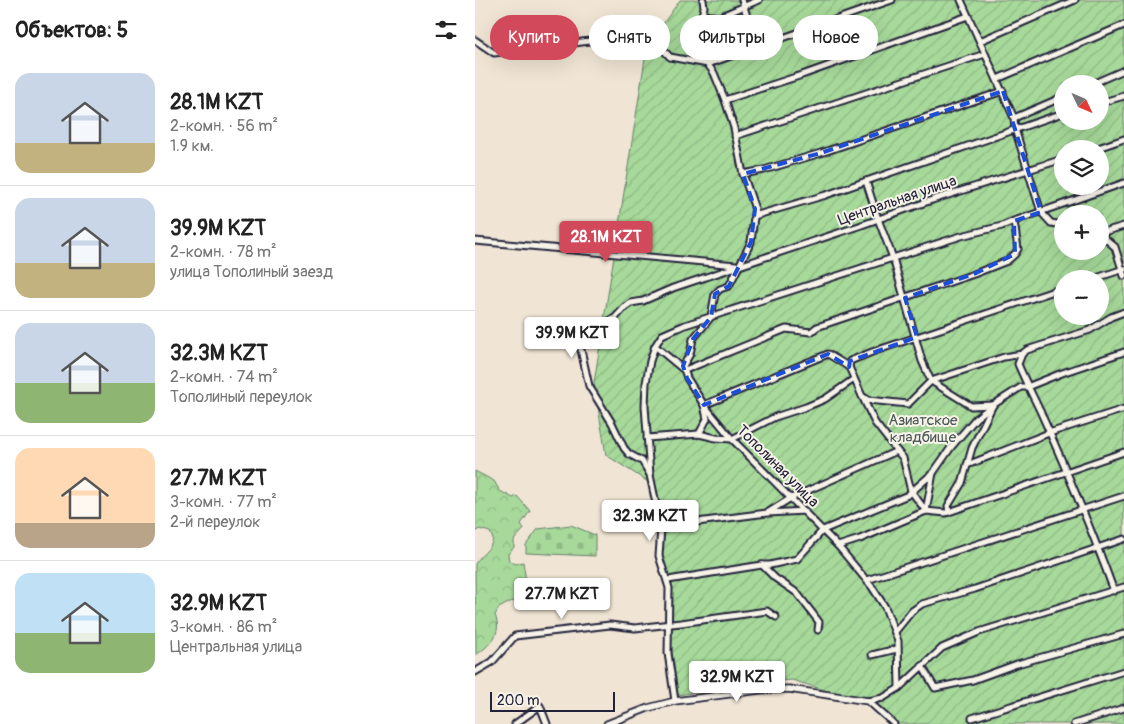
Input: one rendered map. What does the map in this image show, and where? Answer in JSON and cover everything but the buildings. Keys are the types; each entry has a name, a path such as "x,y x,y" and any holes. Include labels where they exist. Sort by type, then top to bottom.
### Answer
{"street":[{"path":"702,15 703,0"},
{"path":"742,0 747,15"},
{"path":"725,15 759,0"},
{"path":"783,37 892,0"},
{"path":"980,41 1075,0"},
{"path":"963,1 1014,118 1015,129 1041,212 1054,224"},
{"path":"725,100 968,16"},
{"path":"997,79 1124,25"},
{"path":"475,40 494,53 598,40 621,34 652,38 670,57 707,64 718,60"},
{"path":"735,136 985,54"},
{"path":"685,370 683,366 693,339 711,317 715,294 720,289 729,286 751,242 755,209 743,174 725,100 714,73 706,60"},
{"path":"1109,77 1124,70"},
{"path":"743,174 764,170 817,154 1003,90"},
{"path":"1109,100 1124,96"},
{"path":"1014,118 1054,101"},
{"path":"754,216 826,195 1054,116"},
{"path":"1109,144 1124,139"},
{"name":"Центральная улица","path":"650,475 642,461 629,454 624,448 612,423 589,386 576,327 599,326 615,318 625,307 673,288 878,220 932,200 1054,162"},
{"path":"866,181 878,220 893,258 923,361 931,381 971,406 993,405"},
{"path":"675,701 668,653 670,599 668,580 659,556 661,528 650,475 645,406 646,383 650,361 655,346 662,335 685,325 961,236 1002,226 1124,183"},
{"path":"685,370 786,329 811,332 817,327 1007,261 1015,254 1017,248 1014,221"},
{"path":"1109,231 1124,226"},
{"path":"475,241 739,265"},
{"path":"1109,241 1115,246 1124,276"},
{"path":"1109,274 1123,269"},
{"path":"926,511 911,491 903,458 875,423 849,367 850,361 1054,291"},
{"path":"862,396 868,400 908,404 931,381 1003,357 1022,354 1027,350 1090,330 1111,317 1124,312"},
{"path":"655,346 685,370"},
{"path":"668,580 770,565 797,559 823,530 908,495 933,473 951,446 976,418 993,405 1021,388 1124,352"},
{"path":"699,434 707,418 704,404 828,354 849,367"},
{"path":"1018,364 1022,354"},
{"path":"1010,357 1018,364 1040,412 1098,547 1114,591"},
{"name":"Тополиная улица","path":"685,370 692,386 704,404 732,439 823,530 867,580 885,607 895,632 899,688"},
{"path":"647,438 699,434 732,439 775,417 825,399 854,379"},
{"path":"949,512 948,506 962,483 972,448 993,405"},
{"path":"967,465 1049,433 1124,409"},
{"path":"767,513 791,498 897,451"},
{"path":"838,546 860,539 926,511 949,512 1124,452"},
{"path":"926,511 933,473"},
{"path":"867,580 1124,496"},
{"path":"661,528 767,513 805,512"},
{"path":"895,632 912,611 922,604 1124,539"},
{"path":"762,565 775,578 797,593 819,622 818,630"},
{"path":"607,724 648,708 675,701 735,692 789,688 868,700 883,698 899,688 942,648 979,632 1124,587"},
{"path":"475,672 492,662 515,636 610,625 635,628 681,624 767,610 776,618"},
{"path":"922,666 935,688 940,688 958,682 973,680 1017,664 1124,634"},
{"path":"872,655 897,649"},
{"path":"972,718 1124,671"},
{"path":"868,700 894,724"},
{"path":"515,724 540,706 547,724"},
{"path":"1074,724 1124,708"}],"highlighted area":[{"path":"1003,91 1041,212 1014,221 1015,254 976,273 905,298 917,337 850,361 849,367 828,354 704,405 687,378 683,366 693,339 711,317 715,294 729,286 751,242 755,209 743,174 821,153"}],"green space":[{"name":"Азиатское кладбище","path":"680,0 1124,0 1124,724 894,724 868,701 792,680 741,684 678,695 671,647 656,487 606,455 594,383 645,60 670,60 669,15"},
{"path":"475,471 494,481 500,491 513,498 517,496 530,511 521,524 524,529 514,540 514,547 508,554 509,561 516,564 523,562 526,581 535,587 524,605 512,601 499,608 495,615 497,628 494,638 476,655 475,564 490,547 493,539 490,532 479,529 475,533"},
{"path":"571,525 595,535 595,556 526,553 526,545 538,529"}]}
